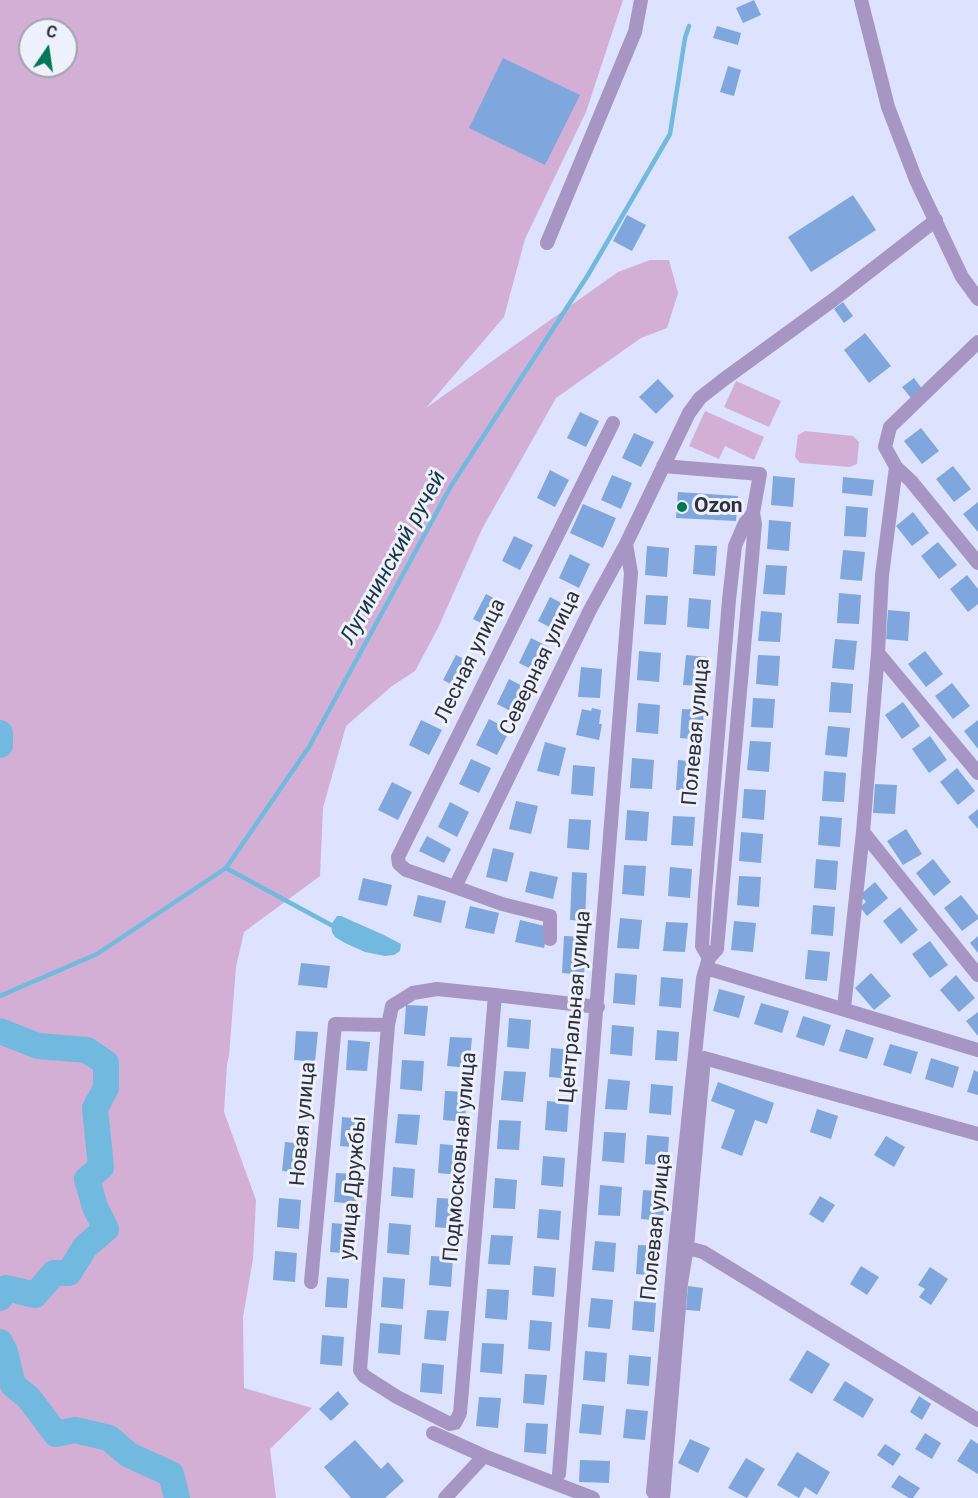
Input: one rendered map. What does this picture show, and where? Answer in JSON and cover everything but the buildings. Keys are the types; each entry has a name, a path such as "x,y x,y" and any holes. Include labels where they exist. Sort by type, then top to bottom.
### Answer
{"street":[{"path":"547,243 635,32 641,0"},
{"path":"861,0 888,107 916,180 962,277 977,296"},
{"name":"Северная улица","path":"455,887 689,413 700,398 742,365 833,300 936,220"},
{"path":"978,342 890,427 885,447 896,467 912,481 978,563"},
{"name":"Лесная улица","path":"455,887 406,870 399,864 398,857 613,423"},
{"name":"Полевая улица","path":"663,466 760,474 753,513 755,524 717,949 707,963 703,978 681,1246"},
{"path":"844,1008 863,832 882,575 896,467"},
{"name":"Полевая улица","path":"707,963 702,946 716,742 735,546 753,513"},
{"name":"Центральная улица","path":"559,1474 631,573 626,544"},
{"path":"878,653 978,773"},
{"path":"716,742 735,743"},
{"path":"863,832 978,975"},
{"path":"455,887 502,904 550,916 550,939"},
{"path":"707,963 978,1050"},
{"name":"улица Дружбы","path":"455,1423 445,1422 397,1397 364,1376 360,1370 388,1025 392,1006 413,993 437,989 495,995"},
{"path":"495,995 598,1007"},
{"name":"Подмосковная улица","path":"455,1423 460,1413 495,995"},
{"name":"Новая улица","path":"311,1282 335,1024 388,1025"},
{"path":"661,1498 681,1283 681,1246 704,1059 978,1134"},
{"path":"681,1246 702,1252 978,1420"},
{"path":"433,1433 484,1456 593,1498"},
{"path":"445,1498 484,1456"}],"shaded area":[{"path":"0,0 623,0 586,112 525,239 504,317 426,408 618,272 650,260 669,260 678,293 667,328 641,338 556,398 482,529 438,628 415,671 392,686 346,726 323,808 320,876 244,932 236,967 224,1112 256,1200 253,1259 243,1317 244,1388 312,1408 270,1449 276,1498 0,1498"},
{"path":"736,381 781,401 769,427 724,407"},
{"path":"705,411 764,437 754,460 725,446 719,459 689,446"},
{"path":"805,431 853,436 859,442 857,464 850,467 800,463 795,457 798,435"}],"water":[{"path":"337,916 401,944 400,951 394,955 385,956 365,952 345,943 335,937 332,932 331,925"}],"waterway":[{"name":"Лугининский ручей","path":"0,996 97,954 226,868 309,747 451,486 588,275 670,134 685,38 689,26"},
{"path":"0,733 0,745"},
{"path":"226,868 331,925"},
{"path":"0,1031 38,1046 87,1050 106,1063 106,1088 95,1108 101,1167 87,1179 95,1207 106,1229 85,1247 69,1273 54,1273 35,1295 6,1288 0,1298"},
{"path":"0,1342 5,1352 13,1385 29,1398 56,1434 75,1430 109,1438 129,1455 171,1474 177,1498"}],"place":[{"name":"Ozon","path":"682,507"}]}
